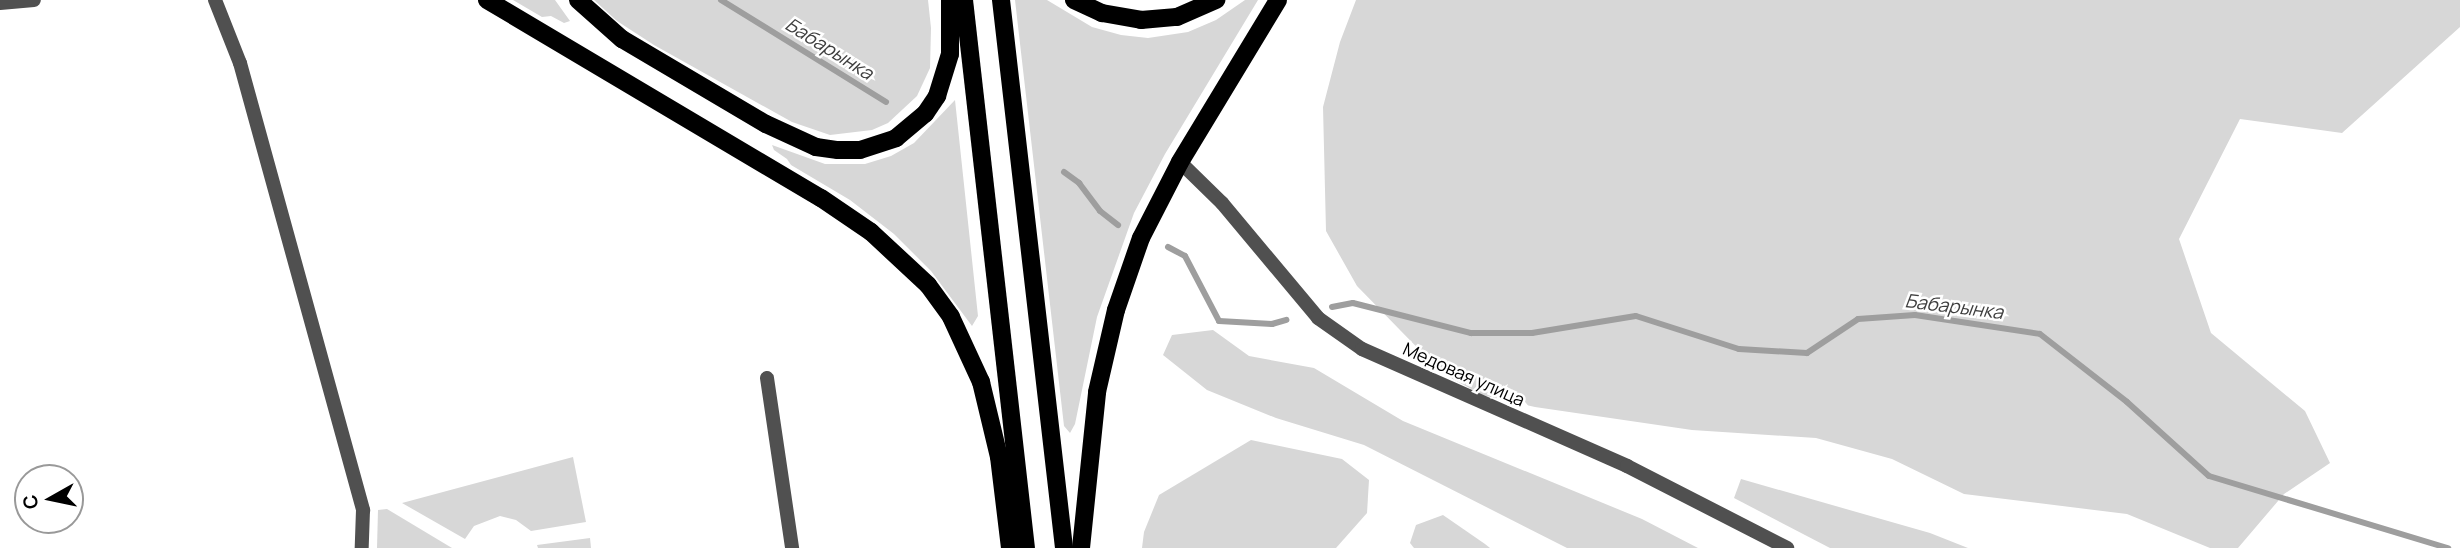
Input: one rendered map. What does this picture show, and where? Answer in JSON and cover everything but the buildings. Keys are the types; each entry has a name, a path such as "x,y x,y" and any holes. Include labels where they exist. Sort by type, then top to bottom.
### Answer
{"main road":[{"path":"487,0 821,198 871,232 928,285 951,317 981,382 999,457 1010,548"},
{"path":"578,0 622,39 766,124 816,147 860,150 896,138 925,114 937,96 950,54 950,0"},
{"path":"964,0 1026,548"},
{"path":"1001,0 1064,548"},
{"path":"1074,0 1102,13 1142,20 1177,17 1216,0"},
{"path":"1081,548 1097,392 1116,310 1141,238 1180,162 1278,0"}],"street":[{"path":"0,3 34,0"},
{"path":"215,0 240,63 350,461 363,510 362,548"},
{"name":"Медовая улица","path":"1180,162 1222,203 1318,318 1362,349 1627,467 1787,548"},
{"path":"767,378 792,548"}],"shaded area":[{"path":"513,0 555,0 570,21 564,23 551,16 542,17"},
{"path":"594,0 928,0 931,28 930,68 917,96 888,123 872,130 830,135 792,122 654,45 617,21"},
{"path":"1015,0 1047,0 1092,27 1121,35 1148,38 1188,32 1216,20 1245,0 1258,0 1165,154 1134,213 1097,317 1075,424 1070,433 1064,426"},
{"path":"1356,0 2460,0 2460,27 2342,133 2240,119 2179,239 2211,333 2305,411 2330,463 2284,494 2238,548 2210,548 2127,514 1964,494 1892,459 1816,438 1692,430 1535,407 1482,395 1442,373 1357,286 1326,231 1323,107 1340,42"},
{"path":"955,100 978,316 972,326 931,271 894,234 850,200 791,165 772,145 825,164 865,164 891,156 914,143"},
{"path":"1213,330 1249,356 1314,368 1403,421 1642,519 1698,548 1567,548 1364,445 1276,418 1207,390 1163,355 1172,335"},
{"path":"1251,440 1342,459 1369,480 1367,513 1336,548 1142,548 1144,532 1159,495"},
{"path":"573,457 586,522 531,531 516,520 500,516 474,526 465,539 402,503"},
{"path":"1741,479 1930,533 1968,548 1830,548 1734,498"},
{"path":"387,509 452,548 377,548 378,510"},
{"path":"1443,515 1490,548 1414,548 1410,543 1416,525"},
{"path":"590,538 591,548 538,548 537,545"}],"waterway":[{"name":"Бабарынка","path":"721,0 886,102"},
{"name":"Бабарынка","path":"1064,172 1079,183 1100,211 1118,225"},
{"name":"Бабарынка","path":"1168,247 1185,256 1219,321 1272,324 1286,320"},
{"name":"Бабарынка","path":"1332,307 1353,303 1471,333 1532,333 1636,316 1739,349 1807,353 1858,319 1915,315 2040,334 2127,402 2209,476 2448,548"}]}
